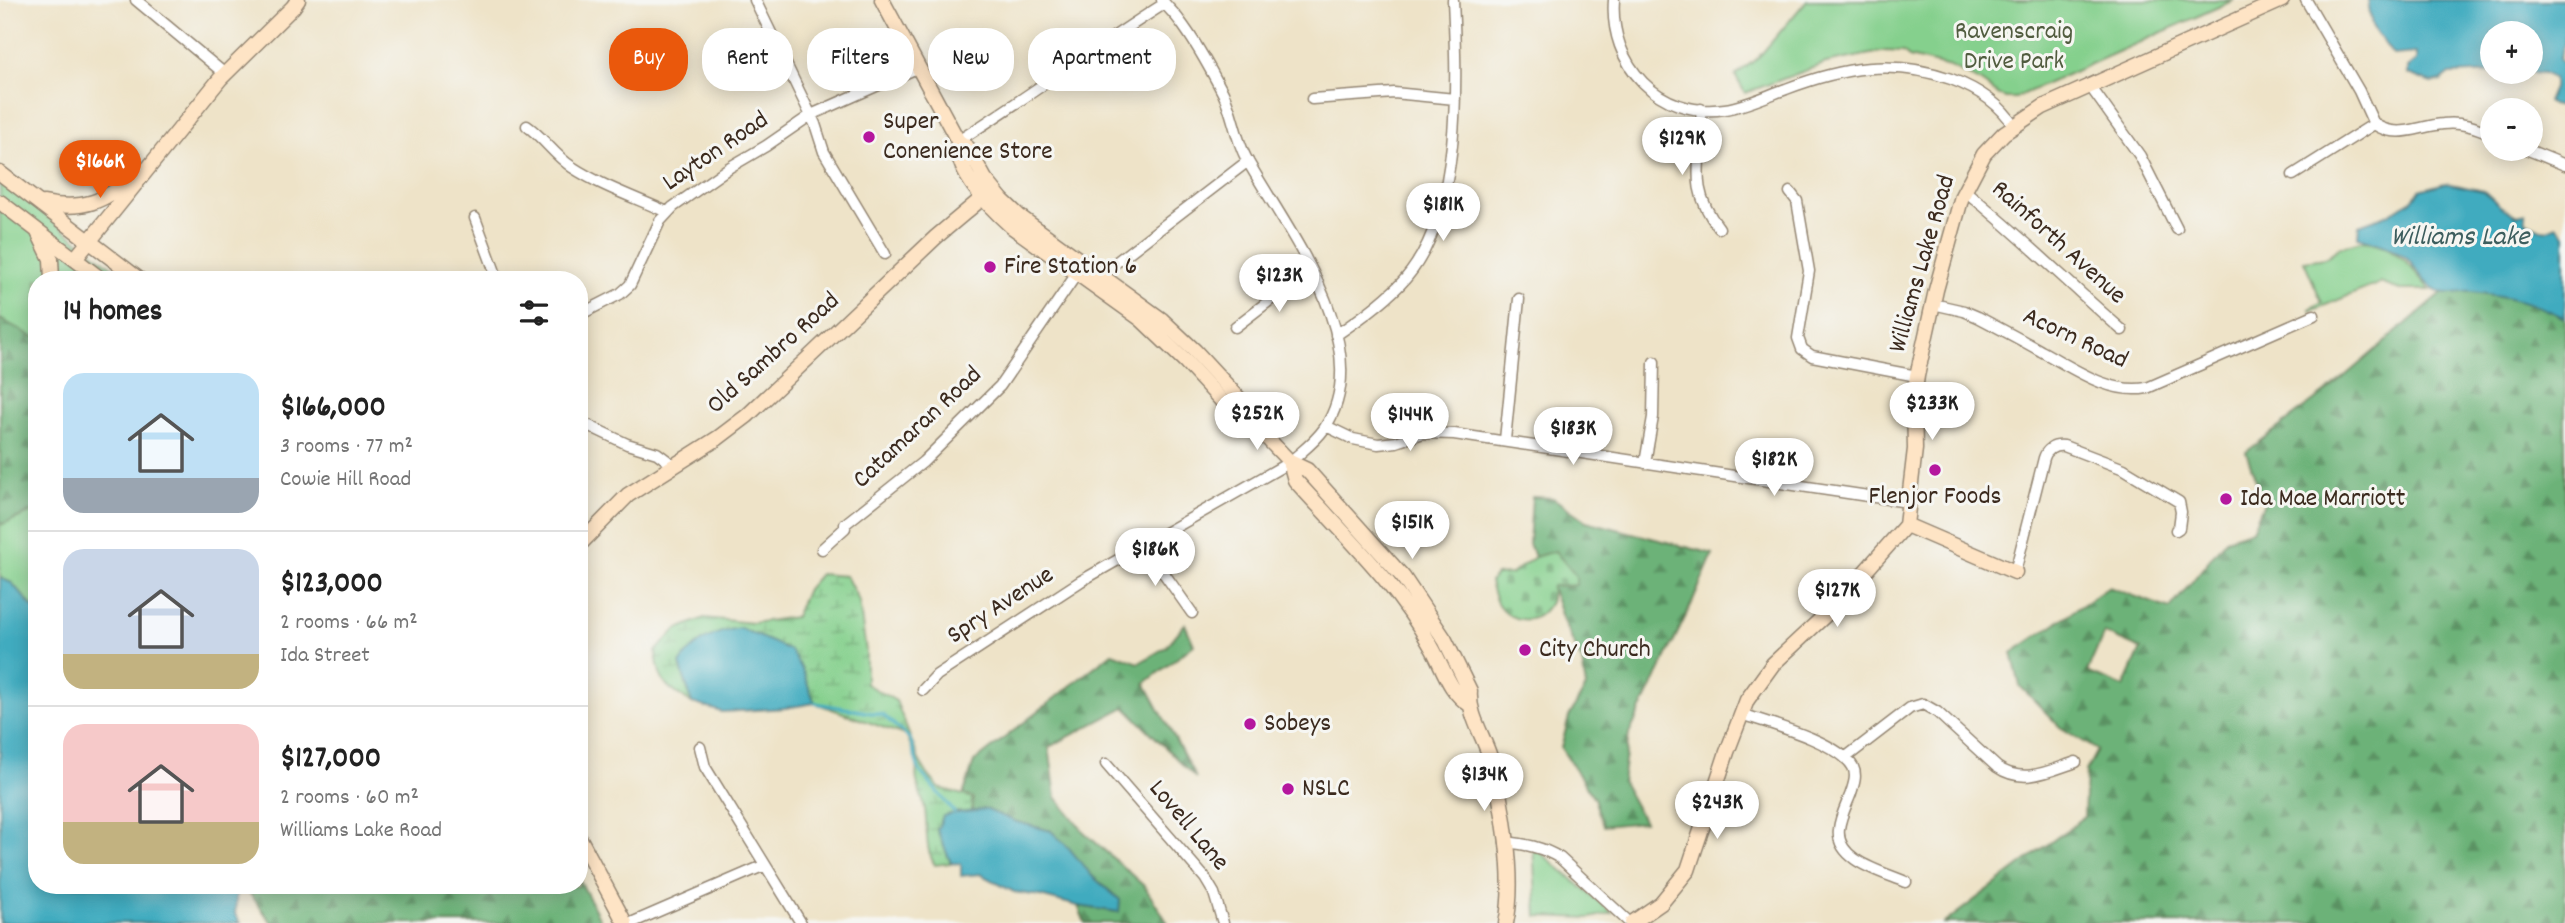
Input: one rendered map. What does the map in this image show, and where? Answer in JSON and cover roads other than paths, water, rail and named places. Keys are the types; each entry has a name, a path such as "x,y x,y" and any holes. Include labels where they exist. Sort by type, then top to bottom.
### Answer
{"main road":[{"path":"75,259 225,74 298,0"},
{"path":"882,0 958,141 957,155 1011,226 1081,268 1141,319 1234,414 1249,419"},
{"name":"Williams Lake Road","path":"1906,525 1915,449 1914,397 1917,376 1933,304 1964,190 1984,154 2014,126 2043,107 2282,0"},
{"path":"37,201 72,207 97,201 114,193 151,163"},
{"path":"0,173 128,271"},
{"name":"Old Sambro Road","path":"588,536 628,495 718,438 747,416 936,237 988,193"},
{"path":"0,202 91,271"},
{"path":"33,225 46,245 52,271"},
{"path":"1081,268 1101,274 1175,331 1244,404 1249,419 1290,462 1295,480 1390,583 1431,646 1457,696 1469,704 1492,767 1505,842 1510,881 1506,923"},
{"path":"1631,923 1661,903 1688,870 1747,700 1773,664 1833,607 1906,525 2015,572"},
{"path":"588,854 625,923"}],"street":[{"path":"136,0 225,74"},
{"path":"755,0 811,115 824,152 885,254"},
{"path":"1336,335 1392,291 1411,270 1426,246 1441,205 1448,171 1455,99 1453,0"},
{"path":"1614,0 1618,44 1636,75 1665,99 1701,109 1727,109 1835,72 1894,66 1922,71 1962,84 1996,105 2014,126"},
{"path":"2306,0 2359,91 2374,124 2396,133 2434,125 2458,124 2480,130"},
{"path":"958,141 1026,99 1163,2 1179,18 1194,41 1224,95 1238,143 1319,282 1336,335 1340,359 1336,405 1325,426 1353,439 1378,444 1437,432 1908,502"},
{"name":"Layton Road","path":"588,310 620,294 631,285 660,221 667,212 730,167 811,115 918,68"},
{"path":"2090,86 2140,156 2177,229"},
{"path":"1312,99 1394,93 1455,99"},
{"path":"1701,109 1698,180 1706,208 1718,228"},
{"path":"2293,175 2374,124"},
{"path":"527,126 541,135 554,153 571,166 667,212"},
{"path":"2543,156 2565,165"},
{"path":"1101,274 1248,161"},
{"name":"Rainforth Avenue","path":"1964,190 2122,330"},
{"path":"1790,192 1797,201 1809,271 1798,338 1802,349 1812,356 1917,376"},
{"path":"475,218 495,271"},
{"name":"Catamaran Road","path":"821,549 845,528 845,524 923,462 1000,386 1081,268"},
{"path":"1235,327 1291,284 1313,273"},
{"path":"1505,440 1520,299"},
{"name":"Acorn Road","path":"1933,304 1978,317 2109,385 2137,390 2205,364 2314,315"},
{"path":"1645,463 1653,417 1654,362"},
{"path":"588,425 627,444 657,453 673,465"},
{"name":"Spry Avenue","path":"923,690 937,675 1081,581 1290,462 1317,438 1325,426"},
{"path":"2015,572 2045,454 2056,446 2068,447 2124,469 2179,502 2181,512 2179,528 2176,530"},
{"path":"1144,545 1192,613"},
{"path":"1845,758 1910,708 1923,705 1937,712 1997,768 2009,774 2028,777 2076,762"},
{"path":"1741,714 1807,736 1845,758 1852,766 1855,776 1839,826 1841,844 1853,858 1906,882"},
{"path":"700,747 705,767 801,923"},
{"name":"Lovell Lane","path":"1106,764 1205,878 1214,892 1223,923"},
{"path":"1505,842 1547,850 1560,858 1631,923"},
{"path":"631,923 765,865"}],"water":[{"path":"2368,0 2565,0 2565,42 2559,59 2565,66 2565,108 2547,102 2553,88 2553,79 2543,73 2543,21 2480,21 2480,73 2450,74 2441,81 2432,83 2408,74 2408,67 2416,61 2416,53 2393,55 2372,26"},
{"name":"Williams Lake","path":"2445,183 2484,191 2500,206 2517,216 2525,214 2526,222 2545,231 2557,226 2565,235 2565,318 2509,298 2472,292 2440,292 2429,285 2402,255 2384,245 2358,237 2359,225 2384,216 2411,201 2420,190"},
{"path":"0,578 12,583 28,602 28,894 236,894 235,914 241,923 0,923"},
{"path":"740,628 790,650 801,667 815,703 722,712 692,703 680,664 691,650 705,639"},
{"path":"985,809 1017,822 1051,831 1092,876 1120,900 1119,912 1014,892 980,874 961,876 961,864 951,863 937,830 943,816"}],"waterway":[{"path":"815,703 883,715 910,739 919,770 954,812"}],"place":[{"name":"Super Conenience Store","path":"869,137"},
{"name":"Fire Station 6","path":"990,267"},
{"name":"Flenjor Foods","path":"1935,470"},
{"name":"Ida Mae Marriott","path":"2226,499"},
{"name":"City Church","path":"1525,650"},
{"name":"Sobeys","path":"1250,724"},
{"name":"NSLC","path":"1288,789"}],"park label":[{"name":"Ravenscraig Drive Park","path":"2014,47"}]}
